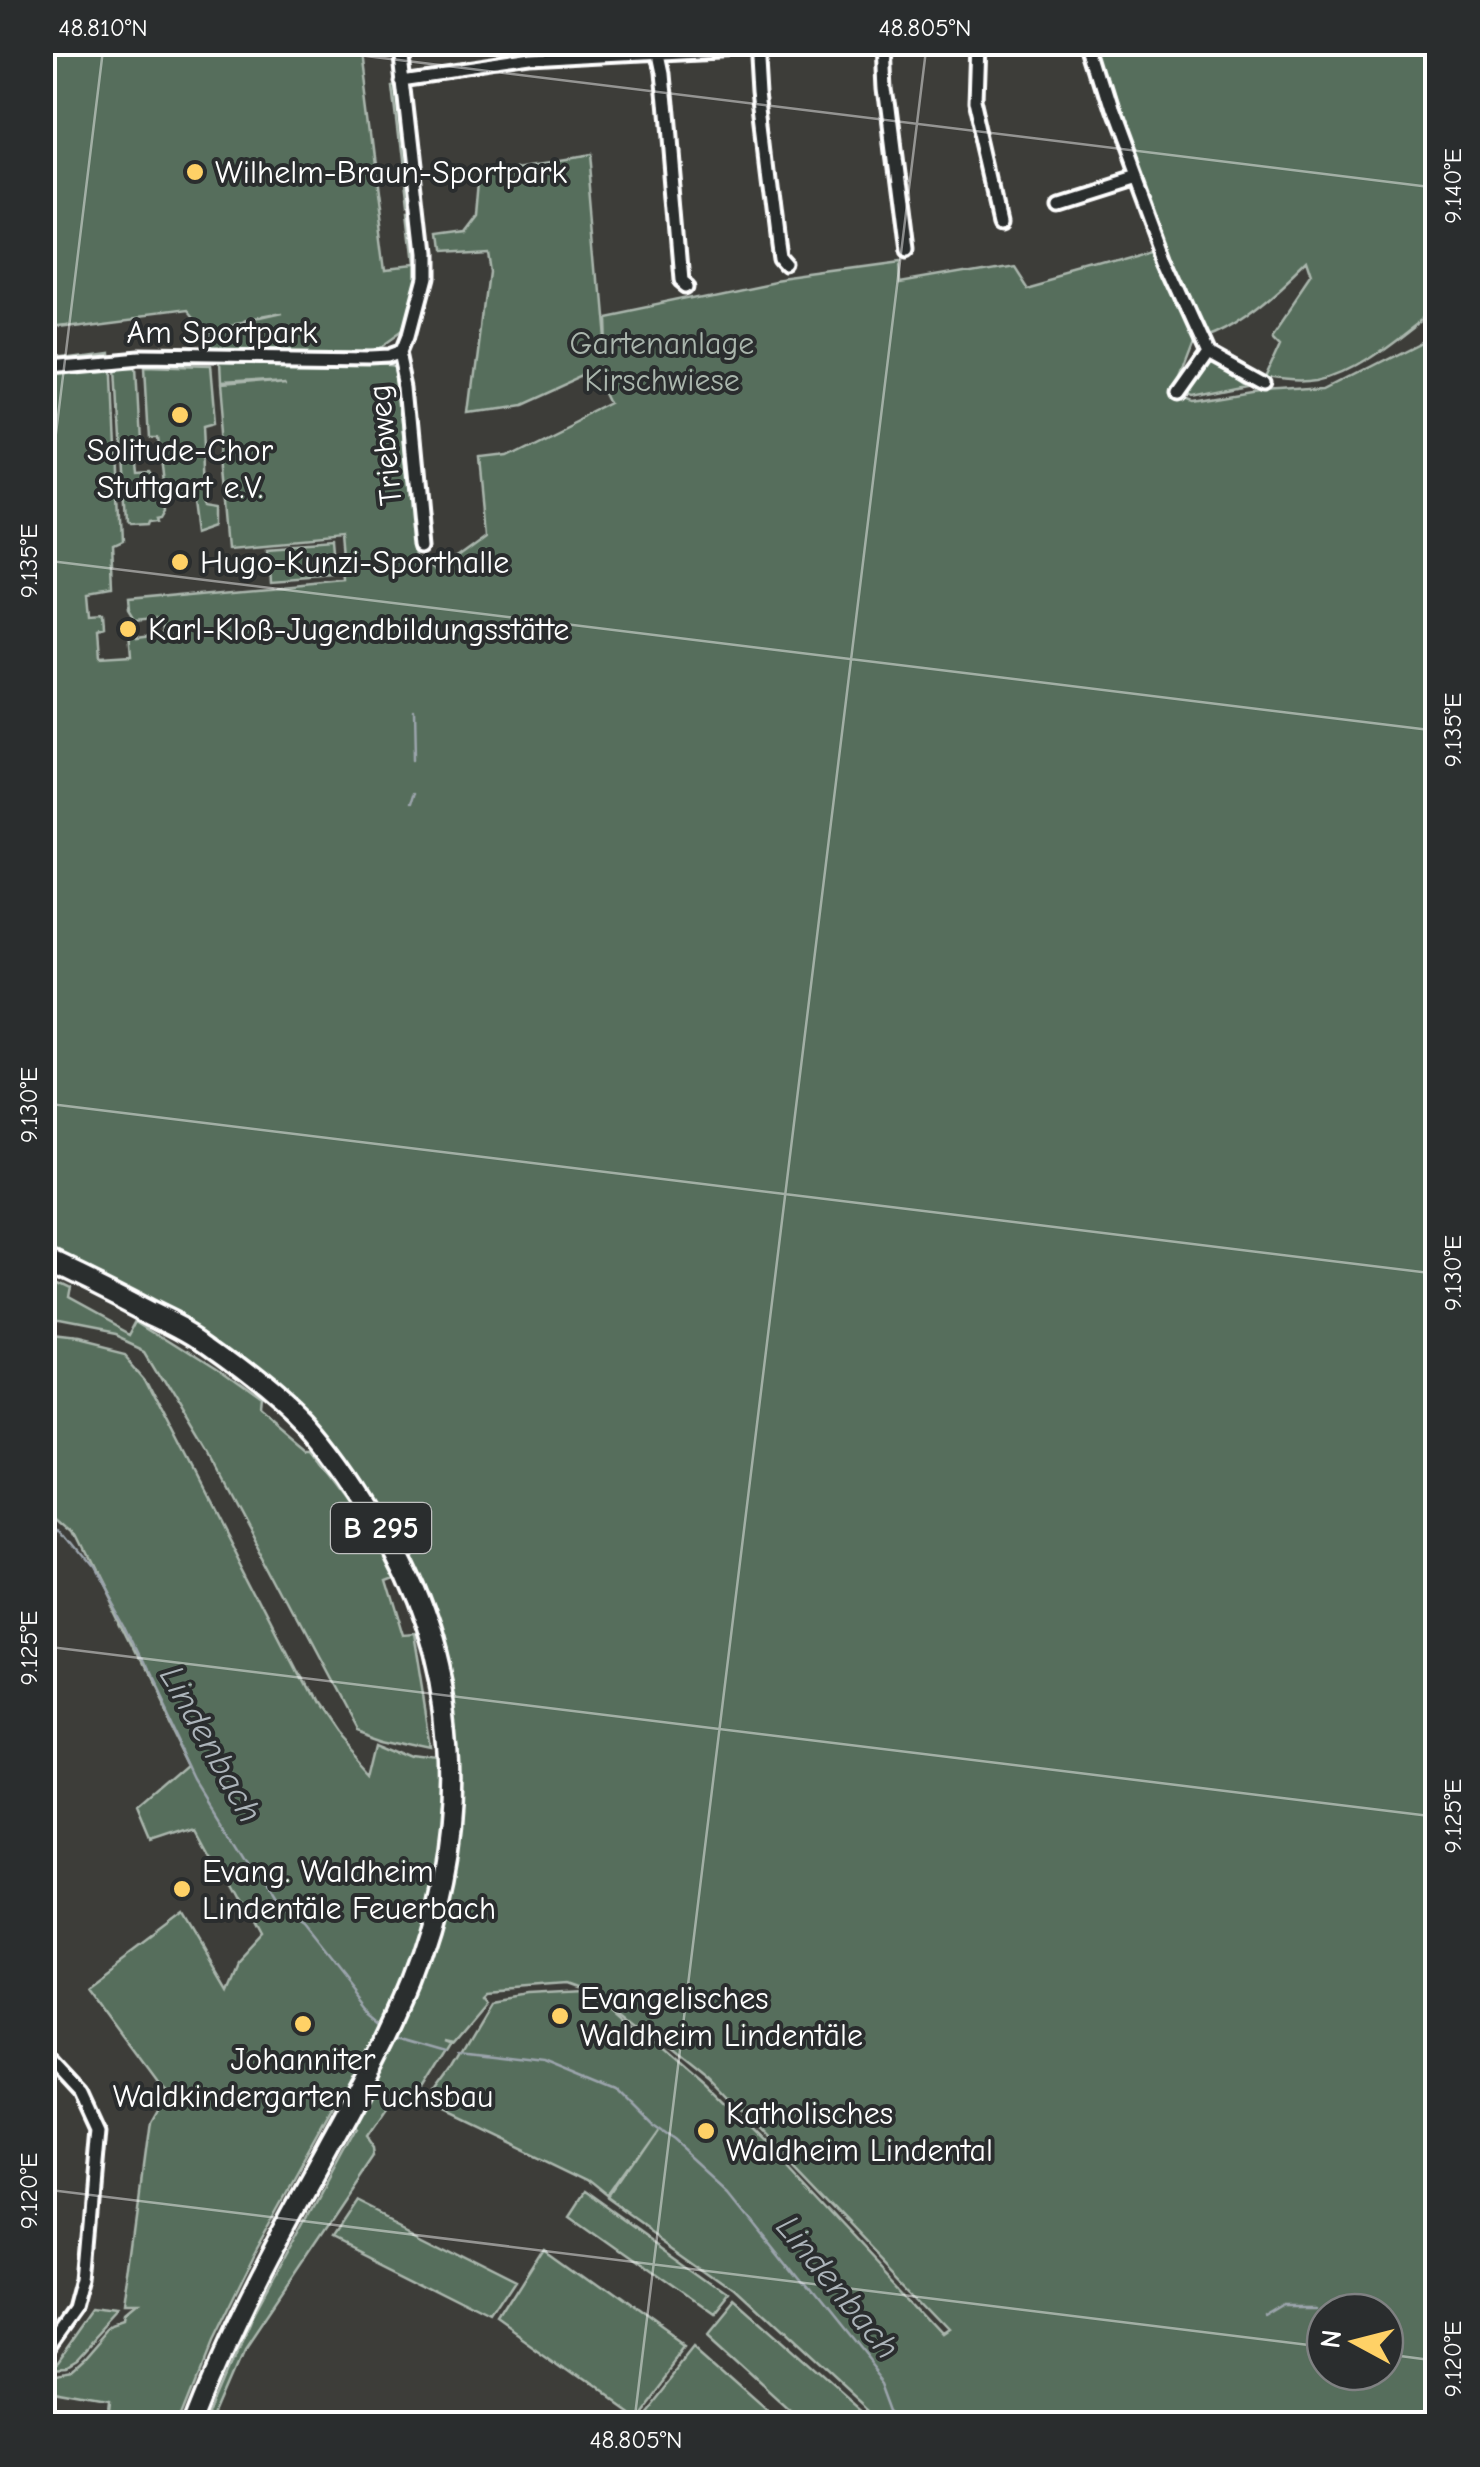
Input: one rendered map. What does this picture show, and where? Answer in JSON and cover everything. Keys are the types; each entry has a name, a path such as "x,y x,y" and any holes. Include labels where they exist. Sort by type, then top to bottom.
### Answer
{"main road":[{"name":"B 295","path":"42,1256 200,1336 307,1424 358,1490 398,1556 436,1658 446,1714 450,1804 442,1865 420,1956 384,2040 248,2296 192,2424"}],"street":[{"name":"Triebweg","path":"398,42 422,282 400,354 408,386 423,546"},
{"path":"883,42 884,86 906,254"},
{"path":"978,42 976,104 1002,217"},
{"path":"1089,42 1165,259 1208,354 1262,384"},
{"path":"401,77 531,58 756,44 777,242 779,256 786,265"},
{"path":"658,52 680,283 686,288"},
{"path":"1059,202 1135,178"},
{"name":"Am Sportpark","path":"42,366 140,356 367,360 400,354"},
{"path":"1179,395 1208,354"},
{"path":"42,2052 81,2094 98,2132 85,2277 77,2307 42,2356"},
{"path":"42,2403 55,2424"}],"green space":[{"name":"Wilhelm-Braun-Sportpark","path":"42,43 360,43 389,270 413,267 407,216 414,216 419,266 400,334 375,352 211,352 209,332 281,316 201,331 185,311 43,329"},
{"name":"Gartenanlage Kirschwiese","path":"1094,43 1437,43 1437,322 1427,314 1376,352 1335,375 1306,380 1265,377 1282,340 1274,332 1310,279 1305,264 1239,320 1195,340 1174,395 1192,402 1257,391 1329,387 1437,332 1437,2424 881,2424 735,2289 608,2199 655,2130 607,2197 586,2180 428,2104 493,2003 582,1994 614,2005 771,2150 947,2339 953,2335 709,2079 616,2004 566,1986 486,1992 483,1995 488,2001 456,2039 447,2037 455,2040 418,2100 395,2088 364,2137 374,2158 245,2350 213,2424 206,2424 249,2323 353,2130 335,2104 252,2254 208,2344 176,2424 105,2424 107,2403 56,2394 52,2403 43,2394 43,2377 73,2372 110,2332 127,2326 140,2311 128,2311 153,2123 170,2093 88,1987 182,1916 223,1986 234,1960 256,1936 197,1827 155,1841 142,1810 191,1768 75,1533 43,1505 43,1335 125,1351 144,1373 314,1704 370,1773 378,1740 416,1756 440,1759 443,1821 430,1899 401,2019 452,1830 430,1617 400,1543 362,1477 316,1422 252,1368 43,1252 43,358 108,349 116,547 107,551 109,591 87,595 89,618 101,617 102,631 96,633 98,658 129,656 127,632 135,631 136,638 165,634 164,619 132,622 125,601 344,581 340,535 233,545 219,389 286,383 219,387 218,366 327,361 397,369 418,558 436,568 487,531 480,461 505,458 615,403 606,384 604,365 516,405 471,412 489,270 486,250 438,253 436,237 465,233 478,216 482,171 586,154 603,349 602,317 775,281 900,264 901,282 1010,263 1024,285 1163,246 1122,139"},
{"path":"396,81 413,209 406,210 391,82"},
{"path":"1216,365 1246,386 1192,397 1185,393 1206,366"},
{"path":"113,366 135,366 139,439 130,440 133,476 146,475 158,493 160,512 152,523 142,527 122,525"},
{"path":"144,367 209,369 214,426 203,429 207,504 220,506 220,523 200,530 195,492 166,495 161,486 155,436 148,436"},
{"path":"330,541 333,575 268,580 266,546"},
{"path":"43,1274 70,1287 68,1298 130,1332 138,1317 214,1365 260,1398 259,1409 309,1452 314,1452 363,1517 393,1576 385,1579 403,1638 415,1637 433,1748 353,1727 208,1452 145,1347 115,1333 43,1319"},
{"path":"585,2191 728,2293 711,2314 570,2214"},
{"path":"356,2202 517,2283 493,2319 332,2238"},
{"path":"546,2248 684,2347 632,2415 500,2321"},
{"path":"732,2300 872,2424 805,2424 705,2333"},
{"path":"94,2311 121,2314 77,2362 67,2368 46,2369 58,2362"},
{"path":"693,2346 781,2424 631,2424"}],"waterway":[{"path":"411,715 412,761"},
{"path":"408,806 412,793"},
{"name":"Lindenbach","path":"42,1515 62,1532 91,1568 125,1629 197,1780 278,1911 302,1927 366,2008 383,2022"},
{"name":"Lindenbach","path":"397,2033 449,2048"},
{"name":"Lindenbach","path":"462,2051 545,2061 615,2090 730,2192 883,2383 893,2410 912,2424"},
{"path":"1266,2317 1286,2305 1305,2305"}],"place":[{"name":"Wilhelm-Braun-Sportpark","path":"195,172"},
{"name":"Solitude-Chor Stuttgart e.V.","path":"180,415"},
{"name":"Hugo-Kunzi-Sporthalle","path":"180,562"},
{"name":"Karl-Kloß-Jugendbildungsstätte","path":"128,629"},
{"name":"Evang. Waldheim Lindentäle Feuerbach","path":"182,1889"},
{"name":"Evangelisches Waldheim Lindentäle","path":"560,2016"},
{"name":"Johanniter Waldkindergarten Fuchsbau","path":"303,2024"},
{"name":"Katholisches Waldheim Lindental","path":"706,2131"}]}
